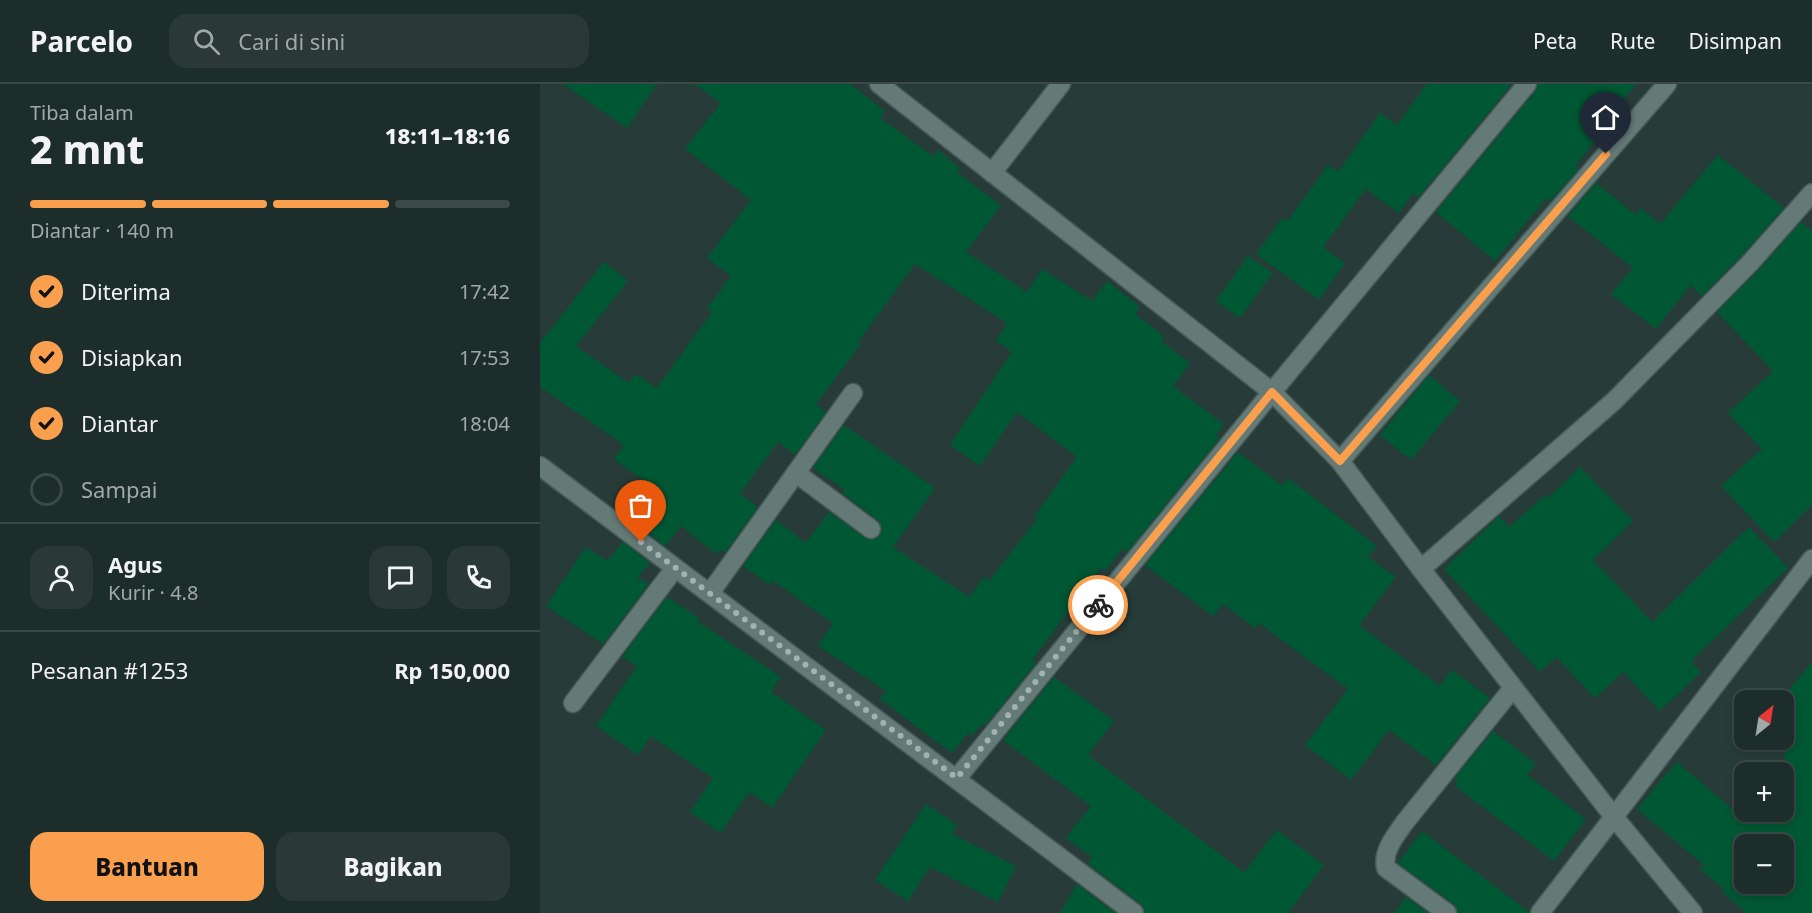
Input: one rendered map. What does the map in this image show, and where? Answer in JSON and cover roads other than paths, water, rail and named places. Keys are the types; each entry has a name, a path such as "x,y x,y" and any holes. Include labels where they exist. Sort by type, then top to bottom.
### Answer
{"street":[{"path":"879,84 1272,392 1340,461 1614,817 1693,913"},
{"path":"992,173 1061,84"},
{"path":"957,778 1527,84"},
{"path":"1340,461 1667,84"},
{"path":"1421,569 1614,401 1750,263 1812,193"},
{"path":"710,593 853,393"},
{"path":"540,466 1134,913"},
{"path":"796,473 871,529"},
{"path":"1540,913 1812,559"},
{"path":"573,703 675,568"},
{"path":"1447,913 1386,868 1384,860 1392,841 1405,822 1514,688"}]}
